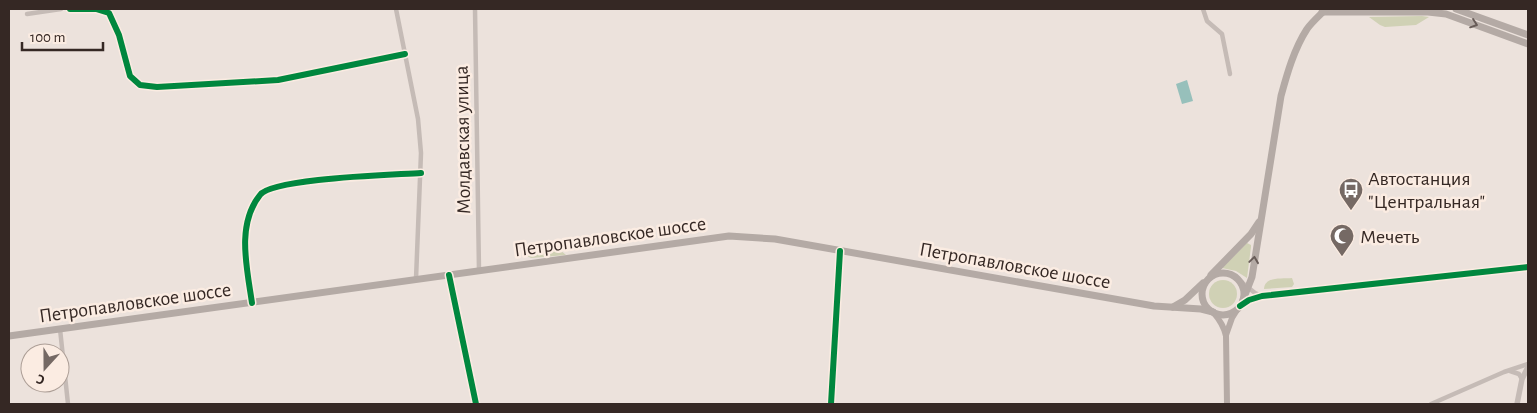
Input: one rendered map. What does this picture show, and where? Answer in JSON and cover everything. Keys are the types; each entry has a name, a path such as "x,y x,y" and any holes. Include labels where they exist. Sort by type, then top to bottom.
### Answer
{"main road":[{"path":"1343,9 1352,13"},
{"path":"1456,9 1528,35"},
{"path":"1226,336 1228,326 1249,287 1252,277 1279,105 1286,78 1307,30 1324,10 1352,13 1428,12 1446,14 1528,44"},
{"path":"1172,307 1185,300 1208,279 1251,234 1260,219"},
{"name":"Петропавловское шоссе","path":"9,336 729,236 775,239 1154,306 1201,309 1213,312"},
{"path":"1213,312 1228,314 1240,305 1243,287 1240,281 1229,273 1223,272 1208,279 1201,295 1203,302 1224,327 1226,336 1227,404"}],"street":[{"path":"27,14 62,9"},
{"path":"70,9 96,9 109,13 119,35 130,76 140,85 157,86 278,80 405,54"},
{"path":"396,9 418,119 421,153 416,279"},
{"name":"Молдавская улица","path":"475,9 479,271"},
{"path":"1204,9 1207,21 1222,34 1230,74"},
{"path":"252,302 246,258 246,225 261,193 274,188 320,179 421,173"},
{"path":"831,404 840,251"},
{"path":"1240,305 1248,300 1262,296 1528,267"},
{"path":"449,275 476,404"},
{"path":"1240,281 1262,296"},
{"path":"60,328 68,404"},
{"path":"1431,404 1504,372 1528,366"},
{"path":"1517,404 1522,379 1528,366"},
{"path":"1504,372 1513,371 1519,374 1522,379"}],"green space":[{"path":"1369,17 1429,17 1416,25 1385,27"},
{"path":"1247,243 1251,247 1247,278 1236,271 1222,268"},
{"path":"560,250 566,255 531,258 527,256 529,254"},
{"path":"1292,278 1294,284 1292,287 1264,289 1267,282 1271,280"},
{"path":"1223,280 1233,284 1237,294 1233,304 1223,308 1213,304 1209,294 1213,284"}],"water":[{"path":"1187,80 1193,101 1182,104 1176,84"}],"cycle path":[{"path":"70,9 96,9 109,13 119,35 130,76 140,85 157,87 278,80 405,54"},
{"path":"252,303 246,261 246,233 248,220 260,195 270,189 310,181 421,173"},
{"path":"831,404 840,251"},
{"path":"1240,306 1249,300 1262,296 1528,267"},
{"path":"449,275 476,404"}],"place":[{"name":"Автостанция \"Центральная\"","path":"1351,211"},
{"name":"Мечеть","path":"1342,257"}]}
